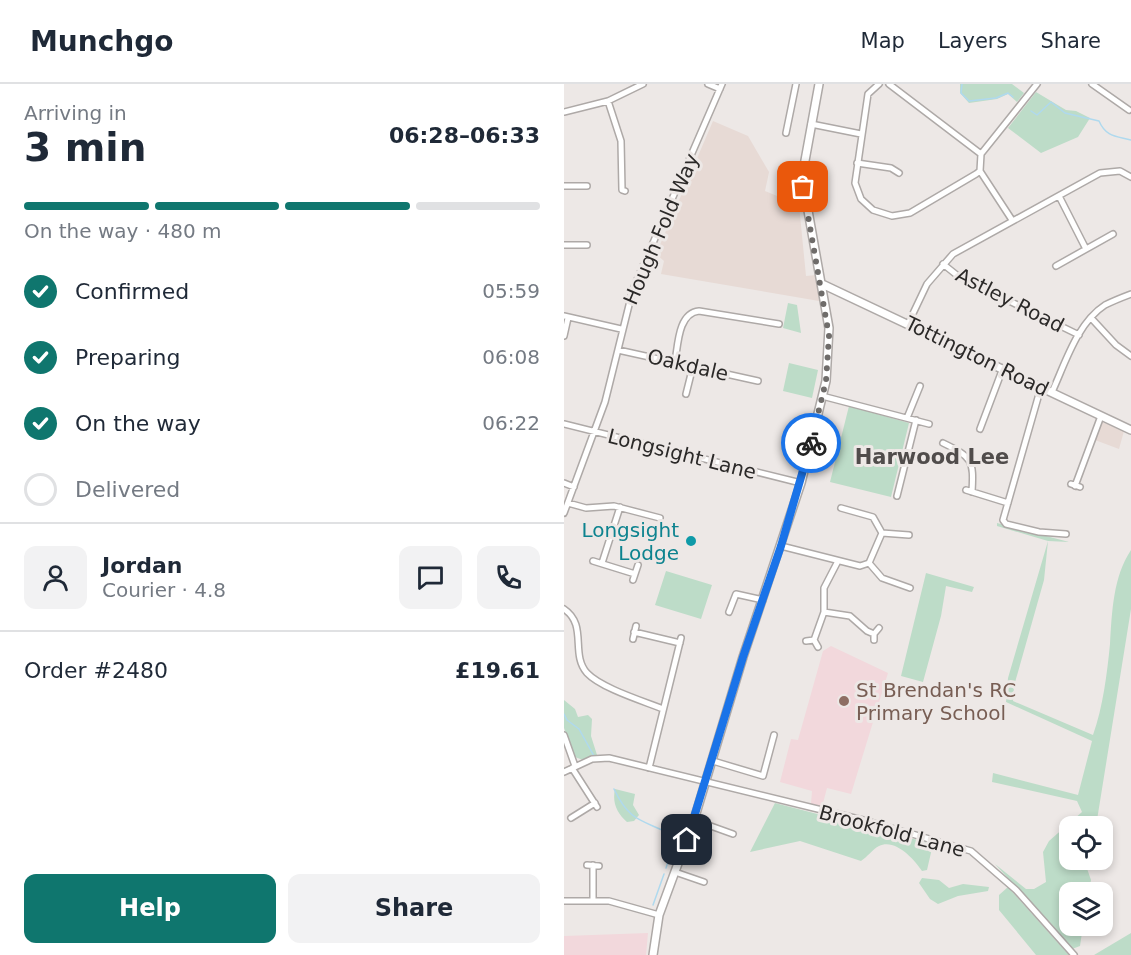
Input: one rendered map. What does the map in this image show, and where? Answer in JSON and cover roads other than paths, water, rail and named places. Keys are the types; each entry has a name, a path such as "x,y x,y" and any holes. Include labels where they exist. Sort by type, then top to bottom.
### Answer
{"main road":[{"path":"653,955 659,915 694,820 801,483 828,366 829,336 822,284 802,177 819,84"},
{"name":"Tottington Road","path":"822,284 1131,430"}],"street":[{"path":"564,112 608,101 643,84"},
{"path":"708,84 721,86"},
{"path":"786,133 796,84"},
{"path":"879,84 868,94 856,163 855,183 861,199 873,210 892,216 910,213 980,171"},
{"path":"889,84 981,154"},
{"path":"1012,220 980,171 981,154 1037,84"},
{"path":"1092,84 1128,110"},
{"name":"Hough Fold Way","path":"564,513 608,392 621,329 633,289 721,86"},
{"path":"608,101 621,141 622,190 626,191"},
{"path":"811,124 861,134"},
{"path":"856,163 891,168 899,173"},
{"path":"909,324 927,284 943,264 965,245 1107,171 1120,171 1131,177"},
{"path":"564,186 587,186"},
{"path":"1059,196 1086,249"},
{"path":"1056,266 1113,235"},
{"path":"564,245 587,246"},
{"name":"Astley Road","path":"943,264 958,276 1079,335"},
{"path":"1052,392 1079,335 1105,306 1131,294"},
{"path":"675,362 684,320 691,312 699,310 779,324"},
{"path":"564,336 566,317 621,329"},
{"path":"1092,319 1116,345 1131,356"},
{"name":"Oakdale","path":"618,350 759,381"},
{"path":"686,394 693,366"},
{"path":"980,429 992,392 1003,368"},
{"path":"907,418 920,386"},
{"path":"1041,387 1003,520 1006,524 1039,532 1066,534"},
{"path":"822,396 929,424"},
{"path":"1075,486 1101,416"},
{"path":"897,496 916,420"},
{"name":"Longsight Lane","path":"564,424 801,483"},
{"path":"944,443 953,445 966,454 970,460 973,473 969,491 1008,503"},
{"path":"564,483 574,487"},
{"path":"568,503 586,508 620,507 657,519"},
{"path":"602,563 620,507"},
{"path":"841,508 873,518 882,533"},
{"path":"882,533 899,532 909,535"},
{"path":"869,564 882,533"},
{"path":"781,546 860,566 869,564"},
{"path":"593,561 634,577 638,565"},
{"path":"818,647 814,640 824,612 824,588 838,561"},
{"path":"869,564 882,578 911,588"},
{"path":"729,612 736,594 763,600"},
{"path":"564,609 577,625 581,661 586,672 598,681 663,709"},
{"path":"824,612 850,616 874,637 879,628"},
{"path":"634,632 681,640 649,768"},
{"path":"806,641 814,640"},
{"path":"564,735 573,767 596,805 571,818"},
{"path":"713,761 762,777 774,735"},
{"name":"Brookfold Lane","path":"564,772 598,758 649,768 867,821 972,851 1017,890 1074,955"},
{"path":"694,820 734,834"},
{"path":"593,865 593,900"},
{"path":"675,872 704,882"},
{"path":"564,901 593,900 622,903 659,915"}],"waterway":[{"path":"962,84 961,93 969,101 996,98 1008,93 1013,97"},
{"path":"1031,111 1037,115 1051,102 1065,113 1099,121 1108,133 1131,140"},
{"path":"564,714 567,720 579,729 594,756"},
{"path":"614,789 626,809 639,820 676,837 666,868"},
{"path":"653,905 664,874"}],"place":[{"name":"Longsight Lodge","path":"691,541"},
{"name":"St Brendan's RC Primary School","path":"844,701"}],"district":[{"name":"Harwood Lee","path":"932,457"}]}
